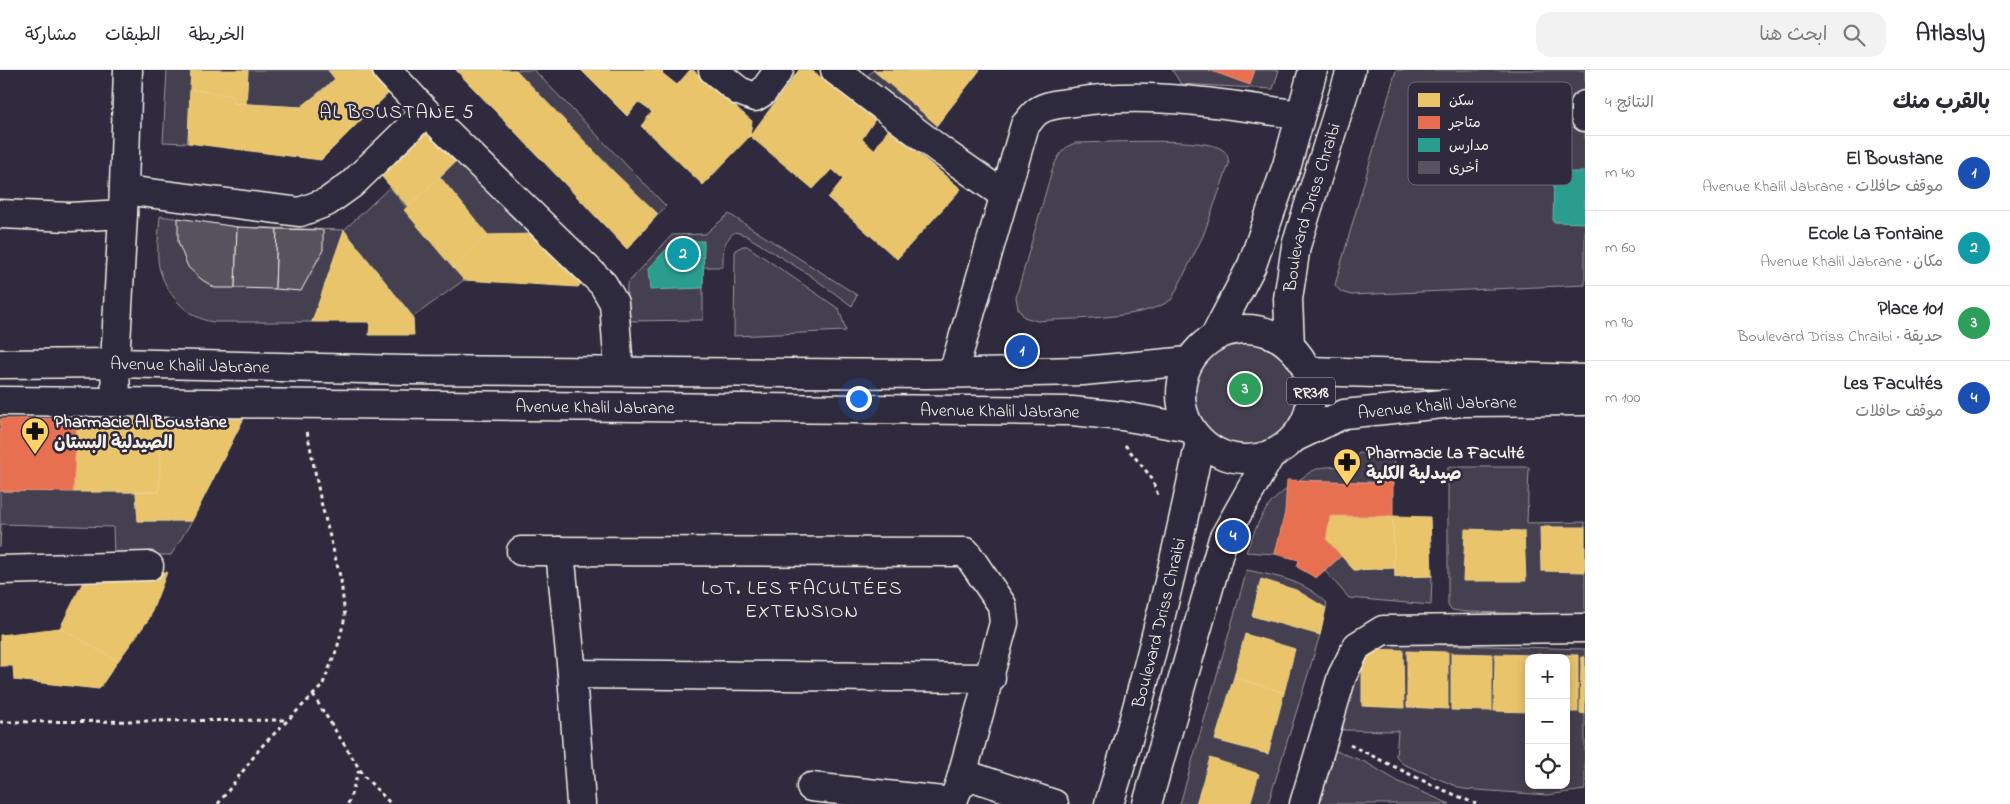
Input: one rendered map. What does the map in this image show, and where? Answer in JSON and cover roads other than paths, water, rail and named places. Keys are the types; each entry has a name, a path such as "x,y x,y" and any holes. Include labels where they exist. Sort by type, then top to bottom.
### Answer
{"main road":[{"path":"116,401 115,363 124,202 128,70"},
{"path":"387,70 426,112 603,284 614,303 619,370"},
{"path":"713,70 739,91 755,97 764,92 779,70"},
{"path":"835,70 940,150 1004,195"},
{"name":"Boulevard Driss Chraibi","path":"1215,336 1252,265 1287,165 1313,70"},
{"name":"Boulevard Driss Chraibi","path":"1290,346 1288,299 1296,246 1351,70"},
{"path":"953,373 1025,125 1037,111 1051,105 1095,99 1168,99 1207,101 1300,116"},
{"path":"1585,106 1585,117"},
{"path":"0,214 70,216 124,202 300,212 327,202 352,184 426,112"},
{"name":"Boulevard Driss Chraibi","path":"1254,329 1274,334 1290,346 1307,371 1311,391 1308,416 1294,438 1271,454 1256,459 1227,457 1195,434 1183,412 1180,395 1182,378 1189,361 1201,346 1215,336 1234,330 1254,329"},
{"name":"Avenue Khalil Jabrane","path":"0,364 115,363 406,370 953,373 1083,371 1189,361"},
{"name":"Avenue Khalil Jabrane","path":"1307,371 1585,396"},
{"name":"Avenue Khalil Jabrane","path":"1294,438 1344,414 1463,402 1585,396"},
{"name":"Avenue Khalil Jabrane","path":"0,401 1072,411 1122,416 1195,434"},
{"name":"Boulevard Driss Chraibi","path":"1109,804 1138,707 1178,545 1195,434"},
{"name":"Boulevard Driss Chraibi","path":"1147,804 1223,539 1271,454"},
{"path":"521,551 966,552 1002,604 1004,623 991,678 954,798"},
{"path":"560,551 572,674 580,804"},
{"path":"0,570 149,566"},
{"path":"1304,804 1342,676 1357,646 1383,630 1585,628"},
{"path":"572,674 991,678"},
{"path":"954,798 972,777 1054,804"},
{"path":"811,787 954,798"}],"place":[{"name":"Ecole La Fontaine","path":"683,254"},
{"name":"El Boustane","path":"1022,351"},
{"name":"Place 101","path":"1245,389"},
{"name":"Pharmacie Al Boustane الصيدلية البستان","path":"35,455"},
{"name":"Pharmacie La Faculté صيدلية الكلية","path":"1347,486"},
{"name":"Les Facultés","path":"1233,536"}],"district":[{"name":"AL BOUSTANE 5","path":"397,111"},
{"name":"LOT. LES FACULTÉES EXTENSION","path":"802,598"}]}
